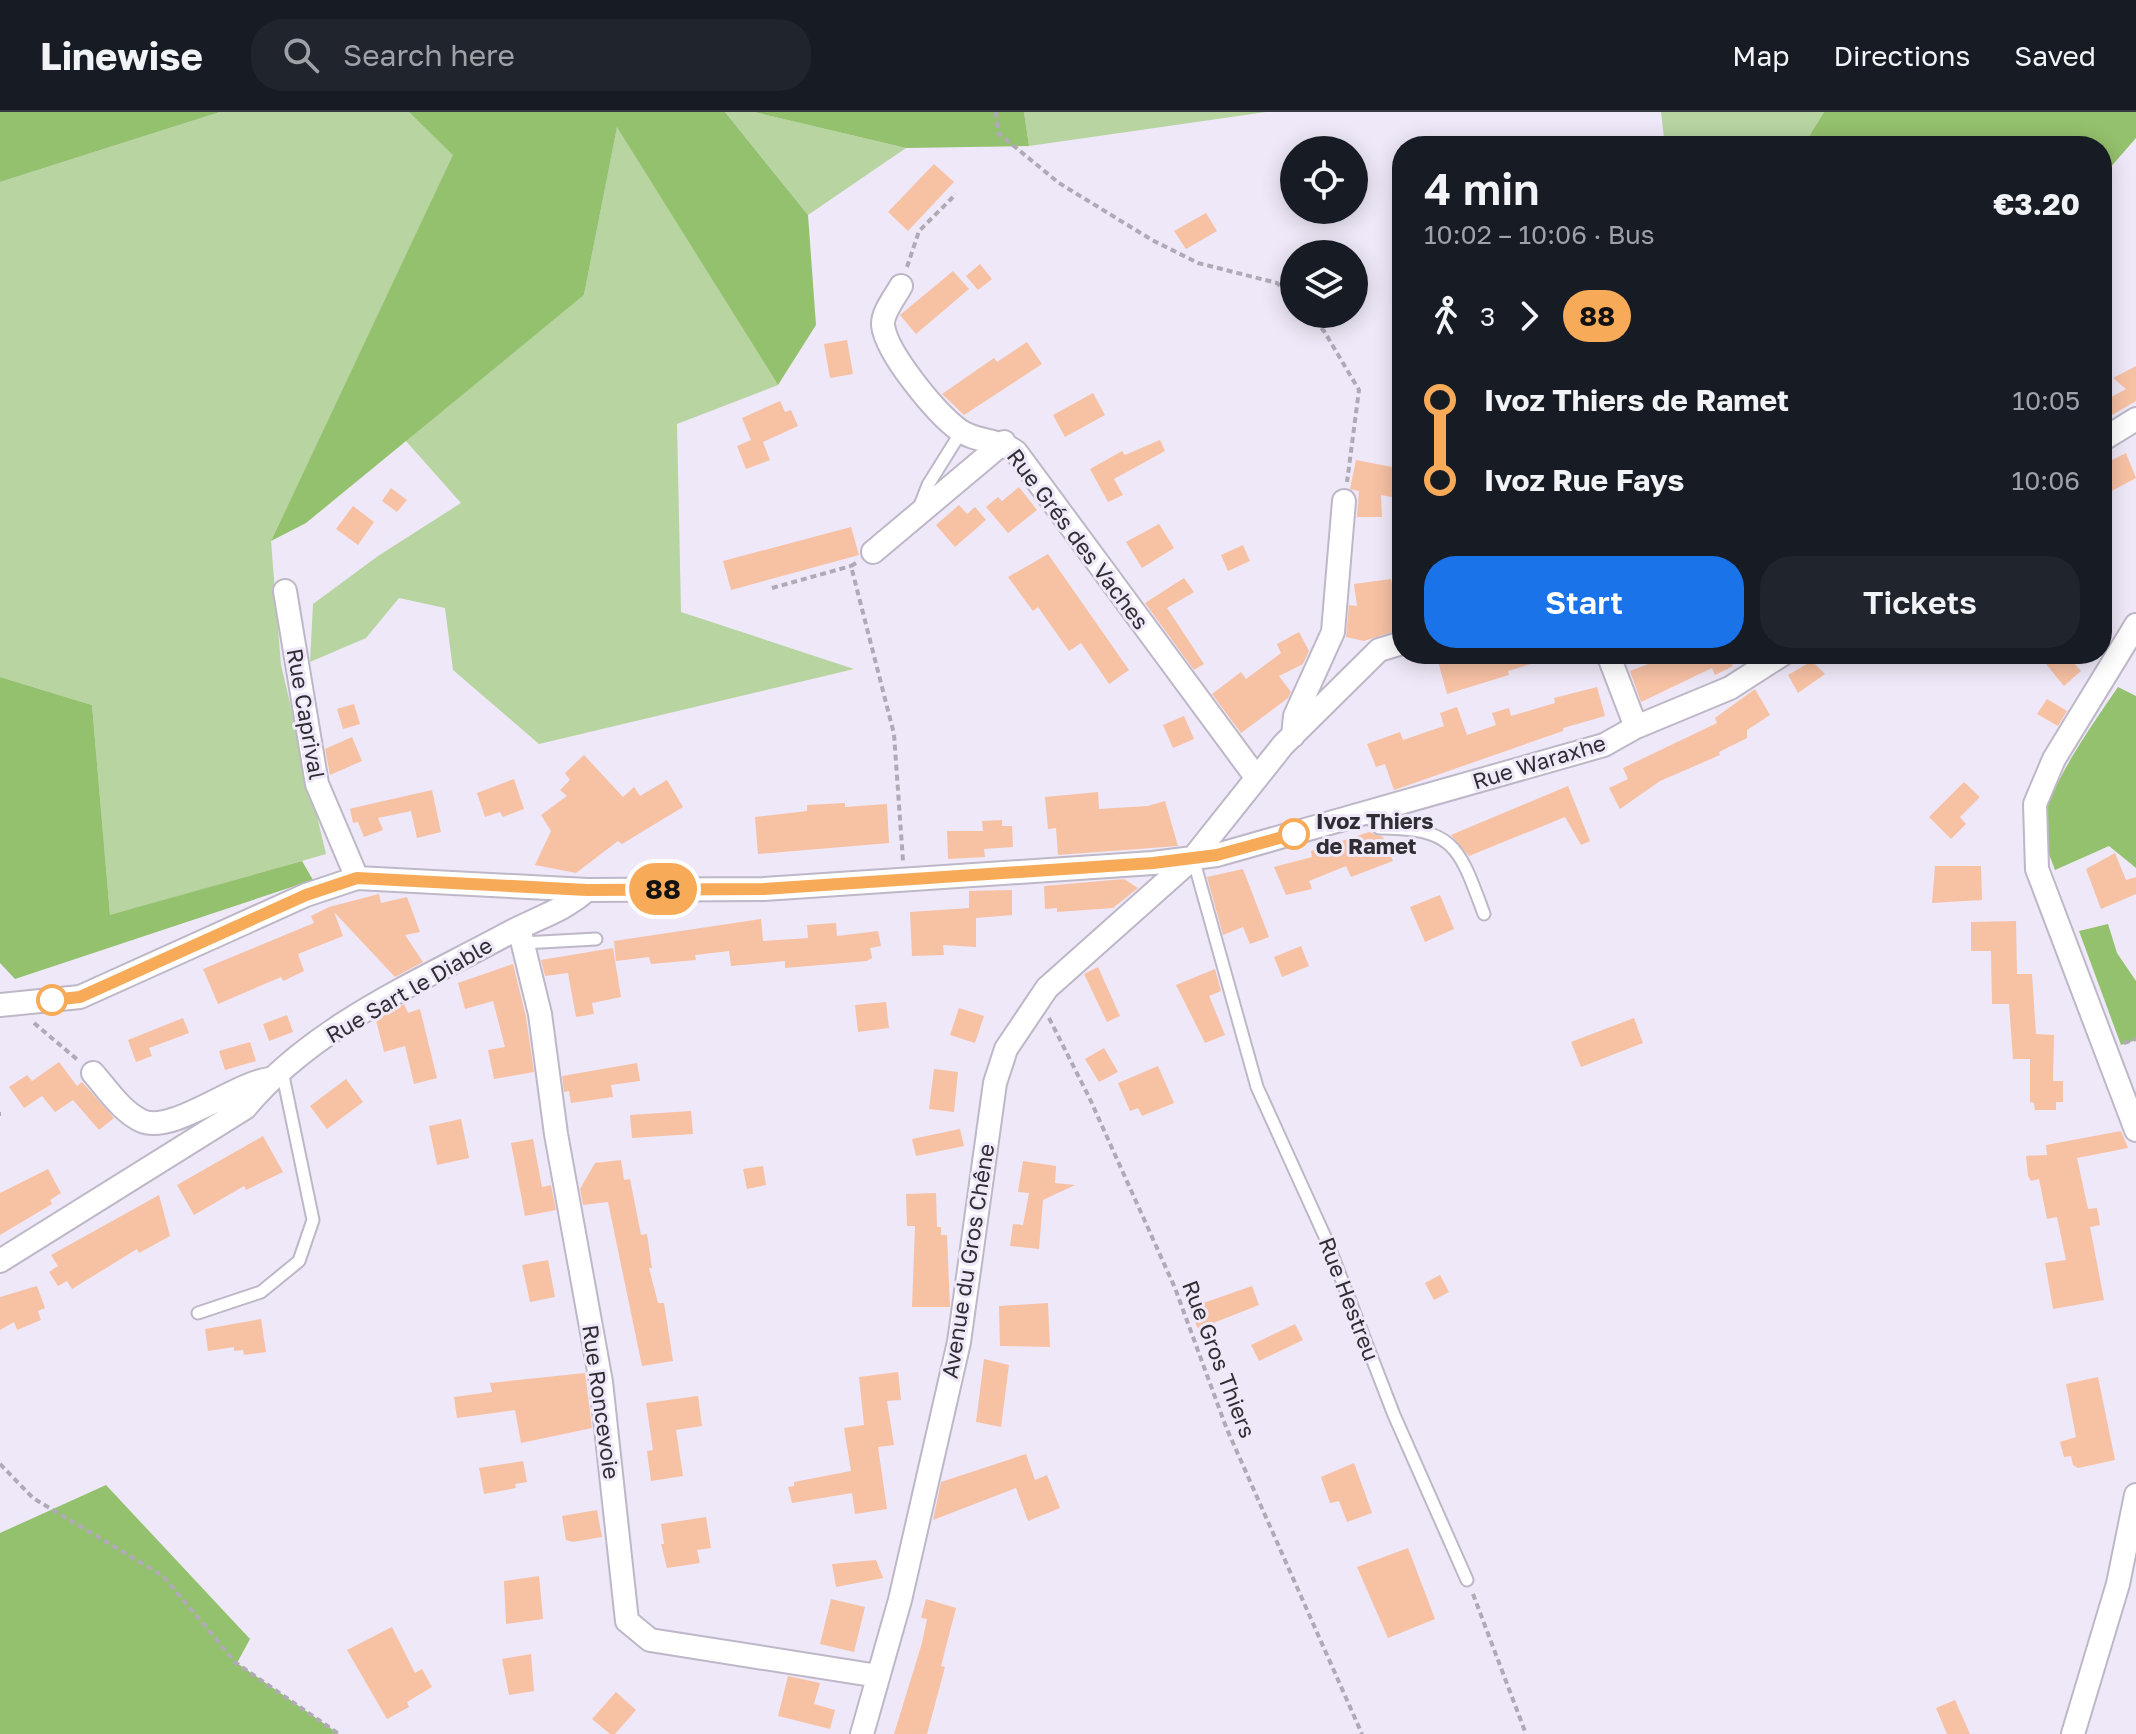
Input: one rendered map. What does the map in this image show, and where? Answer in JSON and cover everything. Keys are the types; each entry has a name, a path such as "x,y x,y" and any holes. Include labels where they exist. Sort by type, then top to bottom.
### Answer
{"street":[{"path":"901,286 884,317 883,327 912,383 961,432"},
{"path":"2112,434 2136,419"},
{"name":"Rue Grés des Vaches","path":"961,432 1004,442 1016,452 1256,777"},
{"path":"873,552 1004,442"},
{"path":"1293,736 1295,716 1333,632 1344,501"},
{"name":"Rue Caprival","path":"285,591 317,784 357,878"},
{"path":"2136,625 2054,759 2035,804 2037,869 2136,1130"},
{"name":"Avenue du Gros Chêne","path":"862,1734 900,1600 959,1342 995,1083 1006,1049 1039,998 1193,858 1256,777 1293,736 1379,650 1392,646"},
{"path":"1612,664 1636,727"},
{"name":"Rue Waraxhe","path":"357,878 587,890 764,889 1217,855 1604,745 1636,727 1730,688 1767,664"},
{"path":"0,1005 80,997 306,895 357,878"},
{"name":"Rue Sart le Diable","path":"0,1261 245,1108 275,1073 355,1016 521,935 573,903 587,890"},
{"name":"Rue Roncevoie","path":"521,935 540,1014 556,1134 601,1382 627,1621 650,1640 878,1676"},
{"path":"93,1073 117,1102 143,1122 173,1121 251,1081 275,1073"},
{"path":"2073,1734 2118,1584 2136,1495"}],"lane":[{"path":"917,514 928,485 961,432"},
{"path":"1369,812 1379,828 1418,828 1439,835 1455,851 1470,876 1484,914"},
{"name":"Rue Hestreu","path":"1193,858 1257,1087 1326,1239 1394,1415 1467,1580"},
{"path":"521,935 596,939"},
{"path":"198,1313 261,1292 299,1261 313,1220 275,1073"}],"path":[{"path":"996,112 998,133 1059,183 1152,240 1198,263 1280,286"},
{"path":"901,286 919,231 956,194"},
{"path":"1321,328 1359,390 1344,501"},
{"path":"772,588 851,566 873,552"},
{"path":"851,566 894,734 905,880"},
{"name":"Rue Gros Thiers","path":"1039,998 1089,1097 1175,1288 1226,1427 1362,1734"},
{"path":"25,1004 33,1023 93,1073"},
{"path":"0,1464 33,1498 163,1576 236,1663 339,1734"},
{"path":"1467,1580 1526,1734"}],"green space":[{"path":"0,112 220,112 0,182"},
{"path":"220,112 409,112 454,154 271,541 281,665 326,854 110,916 92,705 0,677 0,182"},
{"path":"409,112 725,112 808,215 816,325 778,385 617,127 584,295 306,523 271,541 453,155"},
{"path":"725,112 754,112 906,148 808,215"},
{"path":"754,112 1024,112 1029,146 906,148"},
{"path":"1024,112 1266,112 1029,146"},
{"path":"1661,112 1824,112 1809,136 1664,136"},
{"path":"1824,112 2136,112 2136,138 2112,166 2112,136 1809,136"},
{"path":"617,126 778,385 677,424 681,612 854,669 539,744 453,670 445,608 399,598 366,638 310,662 313,604 378,556 461,503 405,440 584,295"},
{"path":"0,677 92,705 110,915 302,861 313,880 15,979 0,963"},
{"path":"2118,687 2136,696 2136,868 2109,846 2055,870 2043,833 2050,800 2071,758"},
{"path":"2108,924 2117,953 2136,981 2136,1040 2121,1045 2079,931"},
{"path":"106,1485 250,1639 237,1663 339,1734 0,1734 0,1533"}],"building":[{"path":"934,164 954,182 908,231 888,212"},
{"path":"1206,213 1217,231 1186,249 1174,231"},
{"path":"980,264 992,279 978,290 966,276"},
{"path":"953,271 969,289 916,334 900,315"},
{"path":"847,340 853,374 830,378 824,344"},
{"path":"1027,342 1042,364 964,415 942,394 994,358 997,362"},
{"path":"2136,366 2136,401 2112,415 2112,397 2126,389 2113,378"},
{"path":"1093,393 1105,415 1065,437 1053,415"},
{"path":"780,401 785,412 791,410 798,426 763,442 770,460 746,469 737,446 751,440 742,418"},
{"path":"1160,440 1165,451 1114,479 1123,495 1108,502 1090,469 1122,451 1125,455"},
{"path":"2126,453 2136,478 2112,491 2112,460"},
{"path":"1356,460 1392,467 1392,497 1381,495 1382,517 1357,517 1359,491 1350,489"},
{"path":"1019,487 1037,510 1008,533 986,507 998,497 1002,501"},
{"path":"391,488 407,500 397,512 382,501"},
{"path":"959,505 967,514 975,507 986,520 955,547 936,525"},
{"path":"353,506 374,522 358,545 336,529"},
{"path":"1159,524 1174,548 1142,568 1126,542"},
{"path":"851,527 859,555 731,590 723,561"},
{"path":"1243,545 1250,561 1228,571 1221,555"},
{"path":"1048,554 1129,670 1109,684 1081,643 1069,651 1038,607 1033,611 1008,577"},
{"path":"1184,578 1194,592 1167,608 1204,664 1194,670 1145,603"},
{"path":"1391,579 1392,632 1364,641 1346,637 1349,605 1357,606 1354,584"},
{"path":"1299,632 1309,651 1303,664 1279,676 1291,692 1288,698 1241,733 1212,694 1241,672 1246,679 1281,653 1277,644"},
{"path":"1439,664 1531,664 1508,671 1509,675 1447,694"},
{"path":"1648,664 1733,666 1715,675 1712,668 1641,702 1630,671"},
{"path":"1807,664 1815,664 1825,674 1798,693 1788,675"},
{"path":"2046,664 2075,664 2081,671 2064,686"},
{"path":"1597,687 1605,716 1563,728 1563,731 1394,790 1385,764 1376,767 1367,744 1400,732 1403,740 1444,726 1440,713 1457,707 1467,735 1496,725 1492,713 1509,708 1511,716 1555,703 1554,698"},
{"path":"1755,689 1770,715 1747,730 1747,738 1719,752 1720,755 1660,781 1620,809 1609,788 1628,779 1623,768 1717,723 1715,718"},
{"path":"2047,699 2067,711 2058,726 2037,714"},
{"path":"354,704 360,724 343,729 337,709"},
{"path":"1184,716 1194,739 1173,748 1163,725"},
{"path":"352,737 362,761 330,775 325,749"},
{"path":"584,755 623,797 634,787 640,796 667,780 683,807 622,844 618,841 576,873 535,865 551,831 541,815 567,796 560,790 570,780 565,773"},
{"path":"514,779 524,809 503,817 500,812 485,817 477,793"},
{"path":"1964,782 1980,797 1960,817 1966,824 1951,839 1929,817"},
{"path":"1568,786 1590,841 1581,845 1565,817 1469,856 1451,835"},
{"path":"432,790 441,832 417,838 411,811 378,818 383,830 364,837 358,822 353,823 350,809"},
{"path":"1098,792 1099,809 1148,806 1165,801 1178,846 1058,855 1056,828 1048,829 1045,797"},
{"path":"845,803 845,807 887,804 889,843 758,854 755,817 807,811 807,805"},
{"path":"1002,820 1002,826 1012,826 1013,847 984,849 985,857 948,859 947,831 983,831 982,821"},
{"path":"1369,832 1383,837 1393,861 1351,877 1346,866 1309,881 1312,889 1286,895 1274,867 1312,857 1311,851"},
{"path":"2115,853 2126,880 2136,877 2136,894 2101,909 2086,869"},
{"path":"1935,866 1981,866 1982,900 1932,903"},
{"path":"1243,869 1269,937 1250,944 1243,927 1223,935 1207,877"},
{"path":"1124,879 1138,888 1113,908 1057,912 1057,908 1045,909 1044,886"},
{"path":"1012,890 1012,915 976,918 976,947 943,945 944,955 912,956 910,912 969,908 969,891"},
{"path":"379,894 381,903 407,897 420,932 405,935 423,962 395,977 334,912 343,936 298,954 304,971 283,981 281,977 218,1004 203,969 314,923 311,916 329,907"},
{"path":"1440,895 1454,929 1425,942 1410,907"},
{"path":"761,919 763,941 808,938 807,925 836,923 837,936 878,931 881,946 870,948 872,958 867,961 785,968 785,961 731,966 729,951 695,955 696,960 651,964 649,957 616,961 614,941"},
{"path":"2016,921 2017,974 2032,974 2036,1034 2054,1035 2053,1081 2063,1081 2063,1102 2056,1102 2056,1110 2035,1110 2034,1103 2030,1102 2030,1059 2013,1059 2009,1004 1992,1004 1991,951 1971,951 1971,922"},
{"path":"1301,946 1309,966 1282,977 1274,957"},
{"path":"613,948 621,997 592,1003 594,1014 576,1017 568,973 545,976 541,960"},
{"path":"513,964 526,1017 534,1072 494,1079 488,1050 505,1047 493,1001 465,1009 458,983"},
{"path":"1098,967 1120,1016 1107,1022 1084,974"},
{"path":"1215,969 1221,991 1209,996 1225,1035 1205,1043 1176,985"},
{"path":"886,1002 889,1028 858,1032 855,1005"},
{"path":"404,1004 408,1013 420,1009 437,1078 414,1084 405,1046 384,1052 376,1020"},
{"path":"959,1008 984,1016 975,1043 950,1035"},
{"path":"287,1015 293,1032 269,1041 263,1024"},
{"path":"183,1018 189,1033 149,1048 152,1056 136,1062 128,1040"},
{"path":"1634,1018 1643,1043 1581,1067 1571,1042"},
{"path":"250,1042 256,1061 225,1070 219,1051"},
{"path":"1104,1048 1118,1072 1099,1082 1085,1059"},
{"path":"59,1062 77,1086 82,1082 114,1118 99,1130 73,1100 55,1112 42,1096 24,1108 9,1087 27,1075 32,1081"},
{"path":"637,1063 640,1081 611,1085 613,1097 571,1103 569,1091 564,1092 562,1076"},
{"path":"1158,1066 1174,1103 1142,1116 1138,1108 1130,1111 1118,1083"},
{"path":"934,1069 958,1072 954,1112 929,1109"},
{"path":"346,1079 363,1102 327,1129 310,1106"},
{"path":"691,1111 693,1134 632,1138 630,1115"},
{"path":"461,1119 469,1158 437,1165 429,1126"},
{"path":"960,1129 964,1146 916,1156 912,1139"},
{"path":"2121,1131 2128,1148 2077,1158 2088,1209 2097,1208 2100,1225 2090,1227 2104,1300 2053,1309 2045,1263 2066,1260 2057,1217 2047,1219 2039,1179 2031,1181 2028,1176 2026,1156 2047,1155 2046,1145"},
{"path":"263,1136 283,1172 246,1190 244,1186 194,1215 177,1185"},
{"path":"533,1139 542,1187 551,1185 556,1210 525,1216 511,1143"},
{"path":"621,1160 624,1180 630,1179 641,1235 647,1234 652,1268 649,1268 658,1303 664,1303 673,1361 642,1366 608,1202 583,1205 580,1189 595,1163"},
{"path":"1023,1161 1056,1166 1055,1183 1075,1185 1043,1200 1039,1249 1010,1246 1013,1224 1023,1225 1029,1193 1018,1192"},
{"path":"763,1166 766,1185 747,1189 743,1169"},
{"path":"48,1169 61,1193 50,1200 52,1204 0,1235 0,1193"},
{"path":"936,1193 937,1227 941,1227 941,1235 947,1235 950,1307 912,1307 915,1226 907,1226 906,1194"},
{"path":"159,1195 170,1236 139,1253 137,1249 72,1289 67,1281 58,1286 49,1272 58,1266 51,1255"},
{"path":"548,1260 555,1297 530,1302 522,1265"},
{"path":"1440,1275 1449,1292 1434,1300 1425,1283"},
{"path":"37,1286 45,1308 38,1311 41,1320 17,1330 14,1322 0,1330 0,1297"},
{"path":"1252,1286 1259,1305 1198,1329 1189,1308"},
{"path":"1048,1303 1050,1347 1000,1346 999,1306"},
{"path":"261,1319 266,1352 244,1355 243,1350 234,1351 234,1347 208,1351 205,1329"},
{"path":"1295,1324 1303,1340 1259,1361 1251,1345"},
{"path":"984,1359 1009,1365 1001,1427 976,1422"},
{"path":"898,1372 901,1400 887,1401 894,1445 878,1447 887,1509 855,1514 852,1493 792,1503 788,1487 794,1486 794,1482 851,1471 844,1428 864,1425 859,1377"},
{"path":"585,1373 592,1428 521,1443 515,1410 457,1418 454,1397 492,1392 490,1383"},
{"path":"2098,1377 2115,1460 2078,1468 2073,1465 2071,1456 2064,1457 2060,1442 2076,1437 2066,1384"},
{"path":"698,1396 702,1426 676,1430 683,1476 651,1481 647,1451 653,1450 646,1403"},
{"path":"1026,1454 1035,1480 1047,1475 1060,1508 1028,1521 1016,1488 933,1520 941,1482"},
{"path":"523,1461 527,1482 515,1484 516,1488 484,1494 479,1468"},
{"path":"1354,1463 1372,1513 1347,1522 1339,1501 1330,1503 1321,1477"},
{"path":"597,1510 602,1537 573,1542 566,1540 562,1516"},
{"path":"706,1517 711,1548 697,1550 700,1563 667,1568 661,1544 664,1544 661,1524"},
{"path":"1408,1548 1435,1619 1388,1638 1357,1567"},
{"path":"876,1560 883,1578 836,1587 832,1564"},
{"path":"539,1576 543,1619 506,1624 504,1581"},
{"path":"831,1599 865,1607 854,1652 820,1644"},
{"path":"926,1599 956,1608 941,1666 945,1667 927,1734 894,1734 922,1643 927,1619 921,1618"},
{"path":"392,1627 415,1673 422,1669 432,1687 407,1702 409,1707 387,1719 347,1650"},
{"path":"531,1654 534,1691 509,1695 502,1659"},
{"path":"788,1676 820,1683 814,1704 835,1710 830,1729 778,1716"},
{"path":"616,1692 636,1710 615,1734 610,1734 592,1719"},
{"path":"1955,1700 1970,1734 1947,1734 1936,1708"}],"bus line":[{"name":"88","path":"52,1000 80,997 306,895 357,878 587,890 764,889 1153,863 1217,855 1294,834"}],"place":[{"name":"Ivoz Thiers de Ramet","path":"1294,834"}]}
